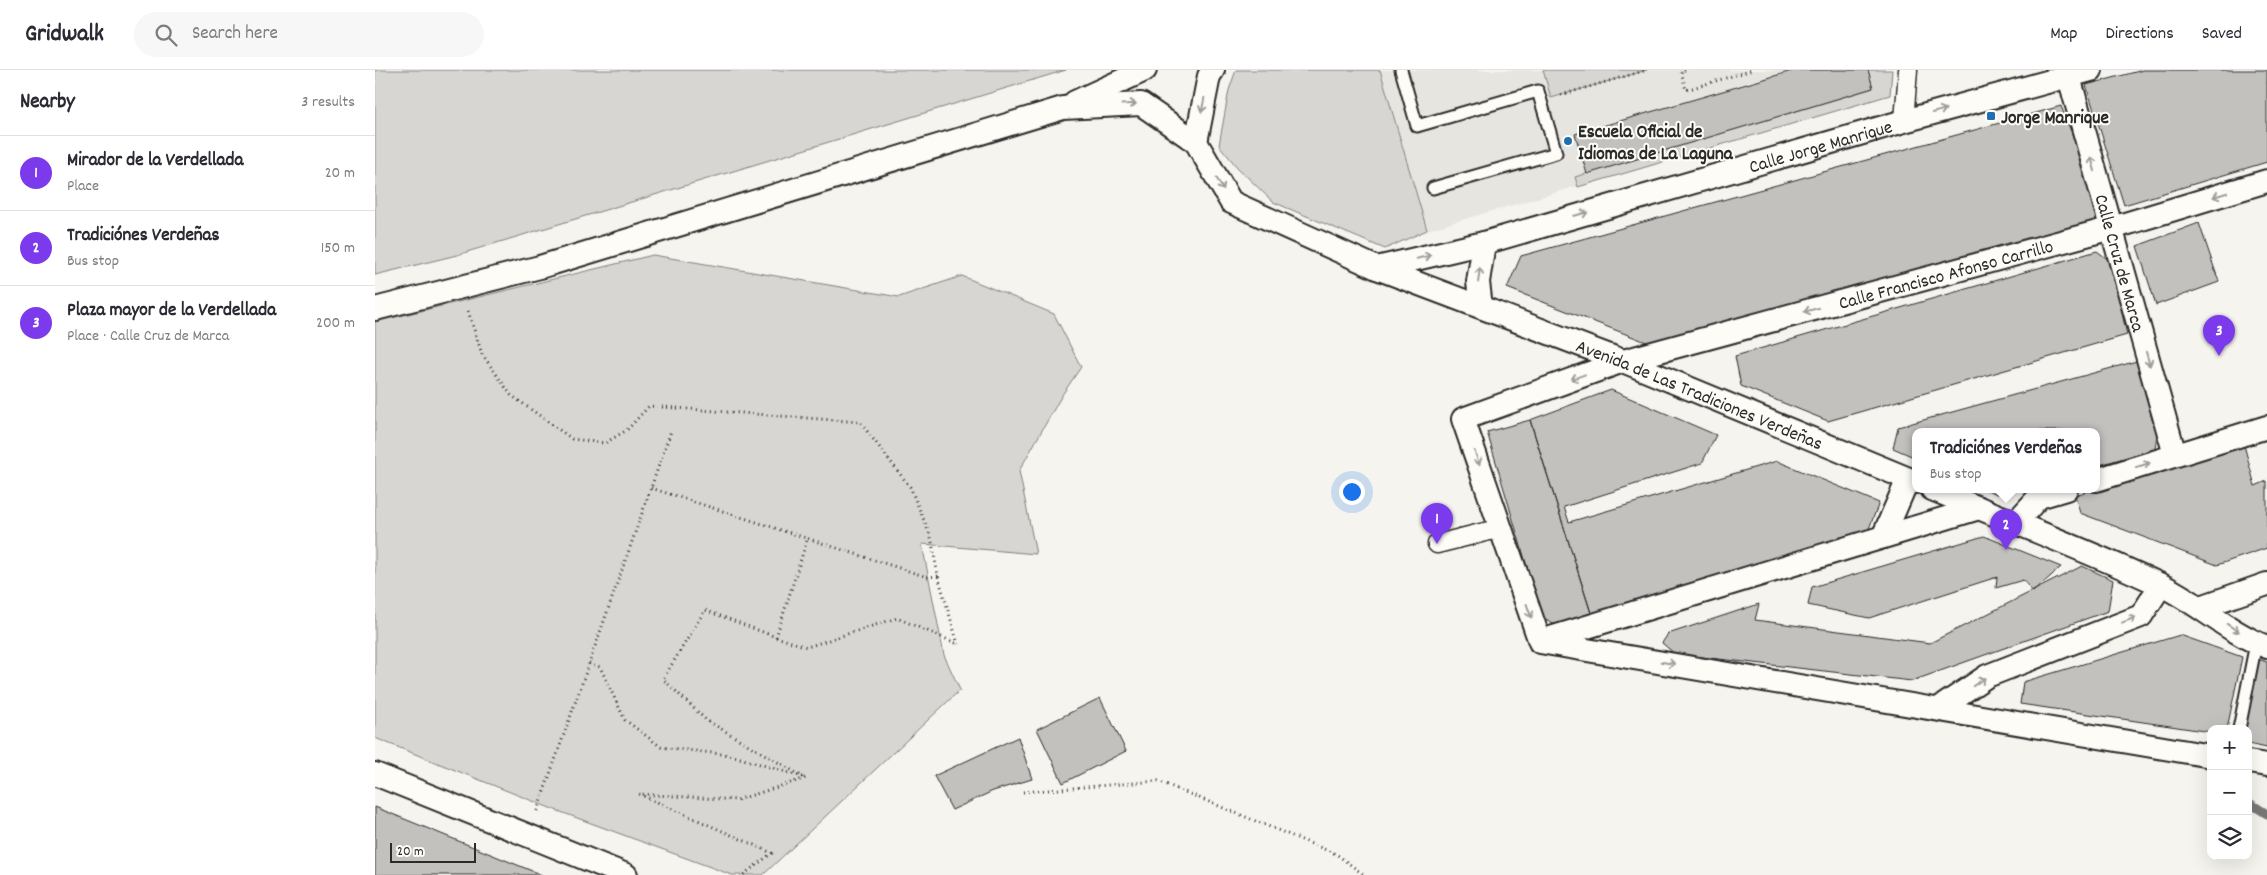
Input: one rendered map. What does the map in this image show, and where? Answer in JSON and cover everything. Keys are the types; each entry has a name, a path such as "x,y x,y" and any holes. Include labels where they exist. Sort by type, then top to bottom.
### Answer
{"street":[{"path":"375,309 541,267 1063,108 1145,70"},
{"path":"1063,108 1141,104 1196,142 1209,76 1213,70"},
{"path":"1904,121 1908,70"},
{"name":"Calle Jorge Manrique","path":"1377,268 1484,243 2068,73 2091,70"},
{"name":"Calle Cruz de Marca","path":"2068,73 2175,455"},
{"name":"Avenida de Las Tradiciones Verdeñas","path":"1196,142 1231,202 1377,268 1623,361 1912,481"},
{"name":"Calle Francisco Afonso Carrillo","path":"1501,528 1463,419 1623,361 2111,228 2267,181"},
{"path":"1481,307 1478,282 1484,243"},
{"path":"2100,479 2267,427"},
{"path":"1883,537 1912,481"},
{"path":"1941,493 2016,522 2161,584 2261,645"},
{"path":"2016,522 2039,497 2053,493"},
{"path":"1540,642 1979,508"},
{"path":"1437,544 1501,528 1540,642"},
{"path":"1939,709 1987,676 2141,616 2161,584"},
{"path":"2201,607 2267,584"},
{"path":"1540,642 2207,755"},
{"path":"2252,763 2267,765"},
{"path":"375,774 626,875"}],"lane":[{"path":"1401,70 1417,126 1538,91 1556,153 1433,188"},
{"path":"2240,725 2261,645"}],"path":[{"path":"1560,95 1647,70"},
{"path":"1685,70 1681,71 1686,90 1752,70"},
{"path":"460,288 482,354 511,395 572,439 605,443 627,430 649,406 860,422 910,487 931,537 938,576 958,644 897,618 807,647 705,610 663,679 706,720 806,778"},
{"path":"529,835 671,431"},
{"path":"651,488 807,540 927,577 938,576"},
{"path":"776,637 807,540"},
{"path":"589,664 600,667 625,720 661,747 730,755 806,778"},
{"path":"743,875 772,853 639,794 737,800 806,778"},
{"path":"1023,792 1158,781 1336,854 1364,875"}],"shaded area":[{"path":"375,70 1066,70 457,255 375,275"},
{"path":"1236,70 1380,70 1427,230 1385,249 1273,202 1237,167 1219,145 1229,90"},
{"name":"Escuela Oficial de Idiomas de La Laguna","path":"1380,70 1892,70 1890,95 1427,230"},
{"path":"1543,70 1647,70 1551,98"},
{"path":"1868,70 1892,70 1890,95 1578,187 1575,177 1873,88"},
{"path":"653,255 899,297 962,276 1054,314 1081,367 1062,395 1019,471 1036,554 922,544 944,655 960,690 763,875 732,875 550,808 375,738 375,322"}],"building":[{"path":"1795,70 1868,70 1873,88 1587,174 1575,134"},
{"path":"2143,70 2267,70 2267,162 2124,205 2086,85"},
{"path":"2061,106 2101,207 2093,223 1654,345 1507,288 1521,256"},
{"path":"2199,223 2219,282 2156,305 2137,246"},
{"path":"2097,251 2110,261 2127,335 1828,421 1741,386 1735,356"},
{"path":"2137,361 2157,434 2155,449 2100,465 2100,428 1912,428 1912,456 1893,448 1898,427"},
{"path":"1611,390 1716,435 1702,463 1564,507 1569,522 1777,461 1879,503 1868,531 1614,609 1591,613 1530,420"},
{"path":"1530,420 1591,613 1559,626 1542,617 1487,432"},
{"path":"2244,445 2255,486 2267,481 2267,548 2217,565 2080,513 2075,495 2100,493 2100,488"},
{"path":"1984,536 2061,567 2033,592 2023,580 1996,588 1997,577 1869,618 1808,605 1812,587"},
{"path":"2082,566 2113,580 2108,611 1912,681 1675,654 1662,643 1668,634 1759,604 1755,620 1930,643"},
{"path":"2180,635 2242,657 2228,725 2207,725 2207,731 2020,704 2023,682"},
{"path":"2258,659 2267,662 2267,748 2252,745 2252,725 2246,725"},
{"path":"1100,698 1126,751 1063,783 1037,729"},
{"path":"1018,737 1032,779 993,791 952,810 934,776"},
{"path":"375,807 542,875 375,875"}],"waterway":[{"path":"2252,805 2267,814"}],"place":[{"name":"Jorge Manrique","path":"1991,116"},
{"name":"Escuela Oficial de Idiomas de La Laguna","path":"1568,141"},
{"name":"Plaza mayor de la Verdellada","path":"2219,356"},
{"name":"Mirador de la Verdellada","path":"1437,544"},
{"name":"Tradiciónes Verdeñas","path":"2006,550"}]}
